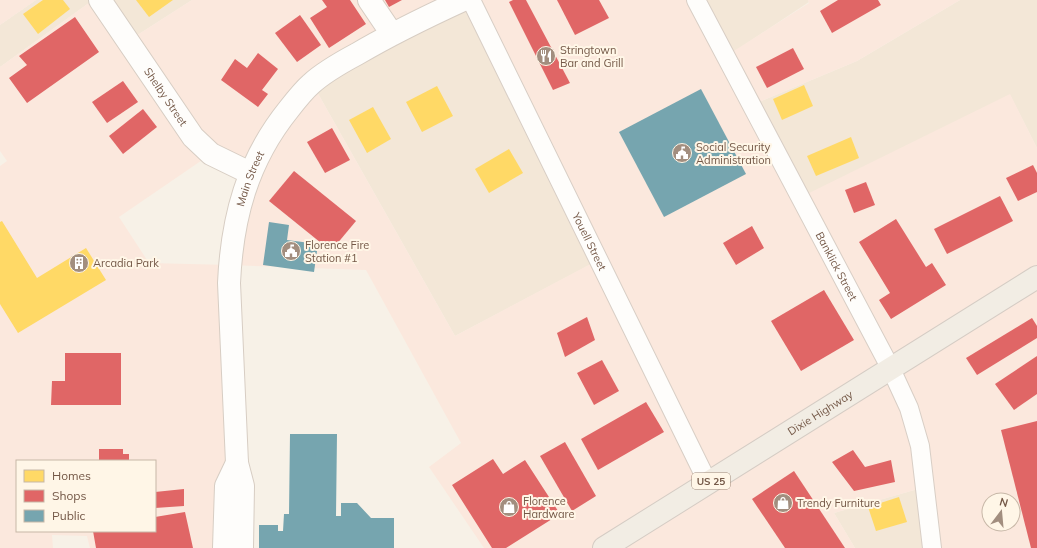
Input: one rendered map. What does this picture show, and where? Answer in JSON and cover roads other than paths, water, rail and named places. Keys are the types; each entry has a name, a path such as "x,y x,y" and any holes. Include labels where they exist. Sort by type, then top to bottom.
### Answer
{"main road":[{"name":"Dixie Highway","path":"604,548 1037,277"}],"street":[{"name":"Shelby Street","path":"100,0 193,137 212,154 250,173"},
{"path":"368,0 392,34"},
{"name":"Main Street","path":"242,548 243,486 237,463 229,284 230,265 238,213 250,173 261,150 277,124 312,83 349,58 392,34 462,0"},
{"name":"Youell Street","path":"471,0 708,483"},
{"name":"Banklick Street","path":"696,0 891,369 909,408 920,446 932,548"},
{"name":"Main Street","path":"224,548 226,486 237,463"}],"place":[{"name":"Stringtown Bar and Grill","path":"546,56"},
{"name":"Social Security Administration","path":"682,153"},
{"name":"Florence Fire Station #1","path":"291,251"},
{"name":"Arcadia Park","path":"79,263"},
{"name":"Trendy Furniture","path":"783,503"},
{"name":"Florence Hardware","path":"509,507"}]}
